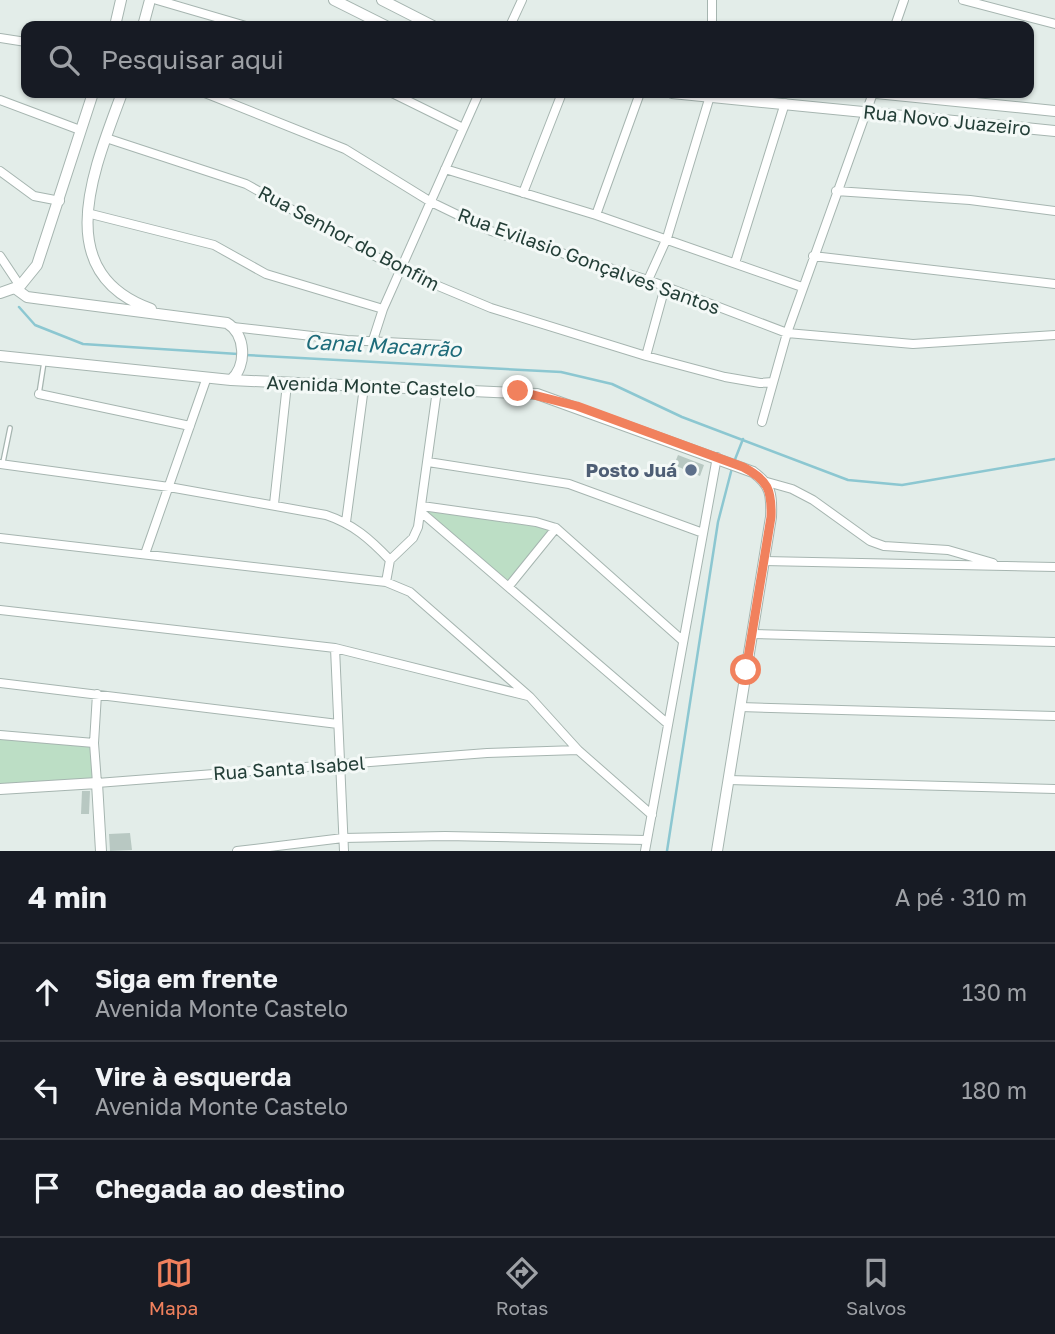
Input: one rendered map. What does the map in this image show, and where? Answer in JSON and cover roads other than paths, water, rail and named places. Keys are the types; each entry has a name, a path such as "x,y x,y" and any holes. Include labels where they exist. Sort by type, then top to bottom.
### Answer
{"street":[{"path":"116,21 121,0"},
{"path":"144,21 149,0"},
{"path":"157,0 229,21"},
{"path":"334,0 376,21"},
{"path":"382,0 423,21"},
{"path":"512,21 522,0"},
{"path":"712,0 712,21"},
{"path":"897,21 904,0"},
{"path":"963,0 1055,24"},
{"path":"0,38 21,42"},
{"path":"0,293 16,289 37,265 91,98"},
{"path":"120,98 106,138 87,213 89,249 100,273 133,303 175,317"},
{"name":"Rua Evilasio Gonçalves Santos","path":"218,98 345,149 431,202 491,230 648,280 786,333 913,344 1055,335"},
{"path":"402,98 461,127"},
{"path":"373,340 383,309 461,127 476,98"},
{"path":"523,193 560,98"},
{"path":"596,215 638,98"},
{"path":"648,280 667,238 709,98"},
{"name":"Rua Novo Juazeiro","path":"731,98 1055,131"},
{"path":"762,422 786,333 872,98"},
{"name":"Rua Novo Juazeiro","path":"924,98 1055,111"},
{"path":"0,100 80,131"},
{"path":"735,263 785,103"},
{"name":"Rua Senhor do Bonfim","path":"106,138 246,184 400,270 491,308 646,356 755,382 773,382"},
{"path":"445,169 667,238 802,287"},
{"path":"0,171 11,176 34,196 60,201"},
{"path":"836,191 970,200 1055,211"},
{"path":"87,213 214,245 266,274 383,309"},
{"path":"0,256 16,289 23,295 42,299 227,323 233,327 444,345"},
{"path":"813,256 1055,284"},
{"path":"646,356 665,287"},
{"path":"231,380 240,365 242,344 233,327"},
{"name":"Avenida Monte Castelo","path":"0,356 255,382 537,394 741,466 766,482"},
{"name":"Avenida Monte Castelo","path":"240,365 244,375 255,382"},
{"path":"145,554 207,377"},
{"path":"274,504 288,384"},
{"path":"346,522 364,387"},
{"path":"386,582 390,559 413,538 422,509 437,390"},
{"path":"39,394 190,426"},
{"path":"645,851 681,640 703,533 722,459"},
{"path":"428,463 569,484 703,533"},
{"path":"1,464 169,486 274,504 346,522 365,534 390,559"},
{"path":"717,851 764,561 772,496 766,482"},
{"path":"766,482 792,489 813,500 870,541 884,545 961,552 1002,566"},
{"path":"422,509 536,522 556,528 681,640"},
{"path":"422,509 668,724"},
{"path":"509,586 556,528"},
{"path":"0,538 386,582 410,592 530,696 578,750 652,815"},
{"path":"764,561 1055,567"},
{"path":"0,610 335,648 530,696"},
{"path":"752,634 1055,642"},
{"path":"335,648 344,851"},
{"path":"0,683 338,724"},
{"path":"97,694 94,743 101,851"},
{"path":"740,707 1055,716"},
{"path":"0,735 94,743"},
{"name":"Rua Santa Isabel","path":"0,789 578,750"},
{"path":"729,780 1055,789"},
{"path":"237,851 343,838 445,836 646,840"}],"lane":[{"path":"39,394 44,362"},
{"path":"1,464 10,428"}],"waterway":[{"name":"Canal Macarrão","path":"19,307 35,325 83,344 238,354"},
{"name":"Canal Macarrão","path":"245,355 561,372 612,384 682,417 848,480 902,485 1055,459"},
{"path":"734,462 743,439"},
{"path":"667,851 718,522 732,468"}],"place":[{"name":"Posto Juá","path":"691,470"}]}
